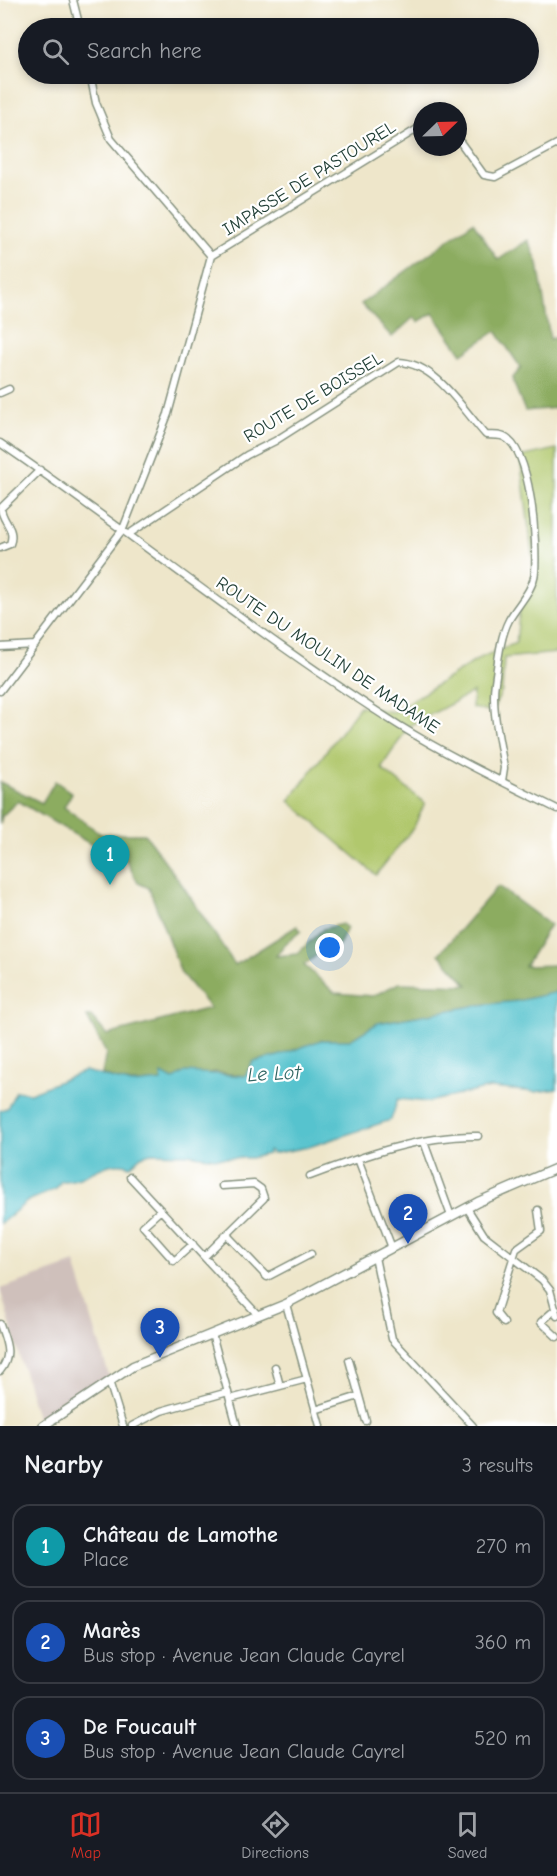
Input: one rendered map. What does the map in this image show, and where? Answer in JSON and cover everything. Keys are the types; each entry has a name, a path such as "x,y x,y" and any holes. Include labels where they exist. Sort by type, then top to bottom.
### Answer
{"main road":[{"path":"44,1426 144,1360 286,1304 451,1216 557,1168"}],"street":[{"path":"73,0 78,18"},
{"path":"0,691 123,529 168,414 211,256 111,139 96,104 92,84"},
{"name":"IMPASSE DE PASTOUREL","path":"211,256 413,132"},
{"path":"467,151 484,175 495,177 557,144"},
{"name":"ROUTE DE BOISSEL","path":"129,534 247,455 275,441 399,362 412,362 428,371 486,435 504,436 521,457 527,474 535,573 525,600 509,620 502,641 495,684 504,768 502,781"},
{"path":"0,393 9,388"},
{"name":"ROUTE DU MOULIN DE MADAME","path":"0,443 123,529 217,601 392,721 557,810"},
{"path":"0,548 10,544 13,536 9,523 2,516 1,508 40,470"},
{"path":"0,647 35,645"},
{"path":"310,1176 358,1159 424,1142 460,1136 478,1136"},
{"path":"424,1142 451,1216"},
{"path":"358,1159 392,1248"},
{"path":"130,1177 258,1315"},
{"path":"205,1256 264,1198 261,1189 254,1184 222,1186"},
{"path":"467,1208 484,1235 513,1260 542,1280 550,1290 556,1312 542,1322 553,1336 557,1336"},
{"path":"161,1210 143,1226 174,1261 193,1244"},
{"path":"504,1323 496,1313 516,1249 541,1231 538,1210"},
{"path":"227,1235 267,1277 311,1254"},
{"path":"375,1257 392,1339 473,1426"},
{"path":"286,1304 320,1426"},
{"path":"0,1323 8,1349 8,1361 0,1371"},
{"path":"212,1334 237,1426"},
{"path":"349,1360 366,1421"},
{"path":"275,1367 280,1386"},
{"path":"132,1426 161,1412 307,1379"},
{"path":"110,1381 123,1426"},
{"path":"315,1410 359,1396"}],"shaded area":[{"path":"75,1263 109,1376 39,1424 0,1289"}],"green space":[{"path":"473,222 498,260 528,240 538,263 550,339 557,337 557,408 525,411 512,379 521,368 496,331 462,354 433,313 418,322 414,317 392,337 361,304"},
{"path":"557,449 557,653 504,658 502,691 492,712 472,708 473,692 409,726 381,768 425,803 414,827 376,875 289,801 360,706 393,712 482,657 516,643 520,605 535,577 520,457"},
{"path":"55,781 72,793 64,807 101,834 145,834 183,886 235,965 297,926 301,931 284,945 276,956 297,954 323,929 342,924 347,928 339,945 321,952 304,965 335,993 373,996 399,983 468,985 439,954 498,886 550,925 525,966 557,965 557,992 518,1001 479,1005 378,1023 350,1040 321,1040 278,1056 253,1062 245,1076 215,1072 173,1080 162,1075 162,1081 137,1083 110,1078 102,1074 106,1053 87,1017 92,1017 107,1035 210,1008 181,973 149,888 138,883 120,849 94,863 90,860 99,849 18,801 2,816 0,824 0,782 42,803"}],"water":[{"name":"Le Lot","path":"557,992 557,1089 535,1092 490,1088 428,1102 398,1099 391,1120 309,1147 271,1154 271,1151 268,1151 268,1154 251,1158 151,1153 141,1156 130,1166 113,1164 70,1181 61,1181 56,1189 28,1201 0,1224 0,1110 7,1108 16,1091 30,1093 85,1071 132,1084 161,1081 162,1074 173,1080 185,1072 245,1076 253,1062 278,1056 321,1040 350,1040 378,1023 479,1005 518,1001"}],"place":[{"name":"Château de Lamothe","path":"110,885"},
{"name":"Marès","path":"408,1244"},
{"name":"De Foucault","path":"160,1358"}]}
